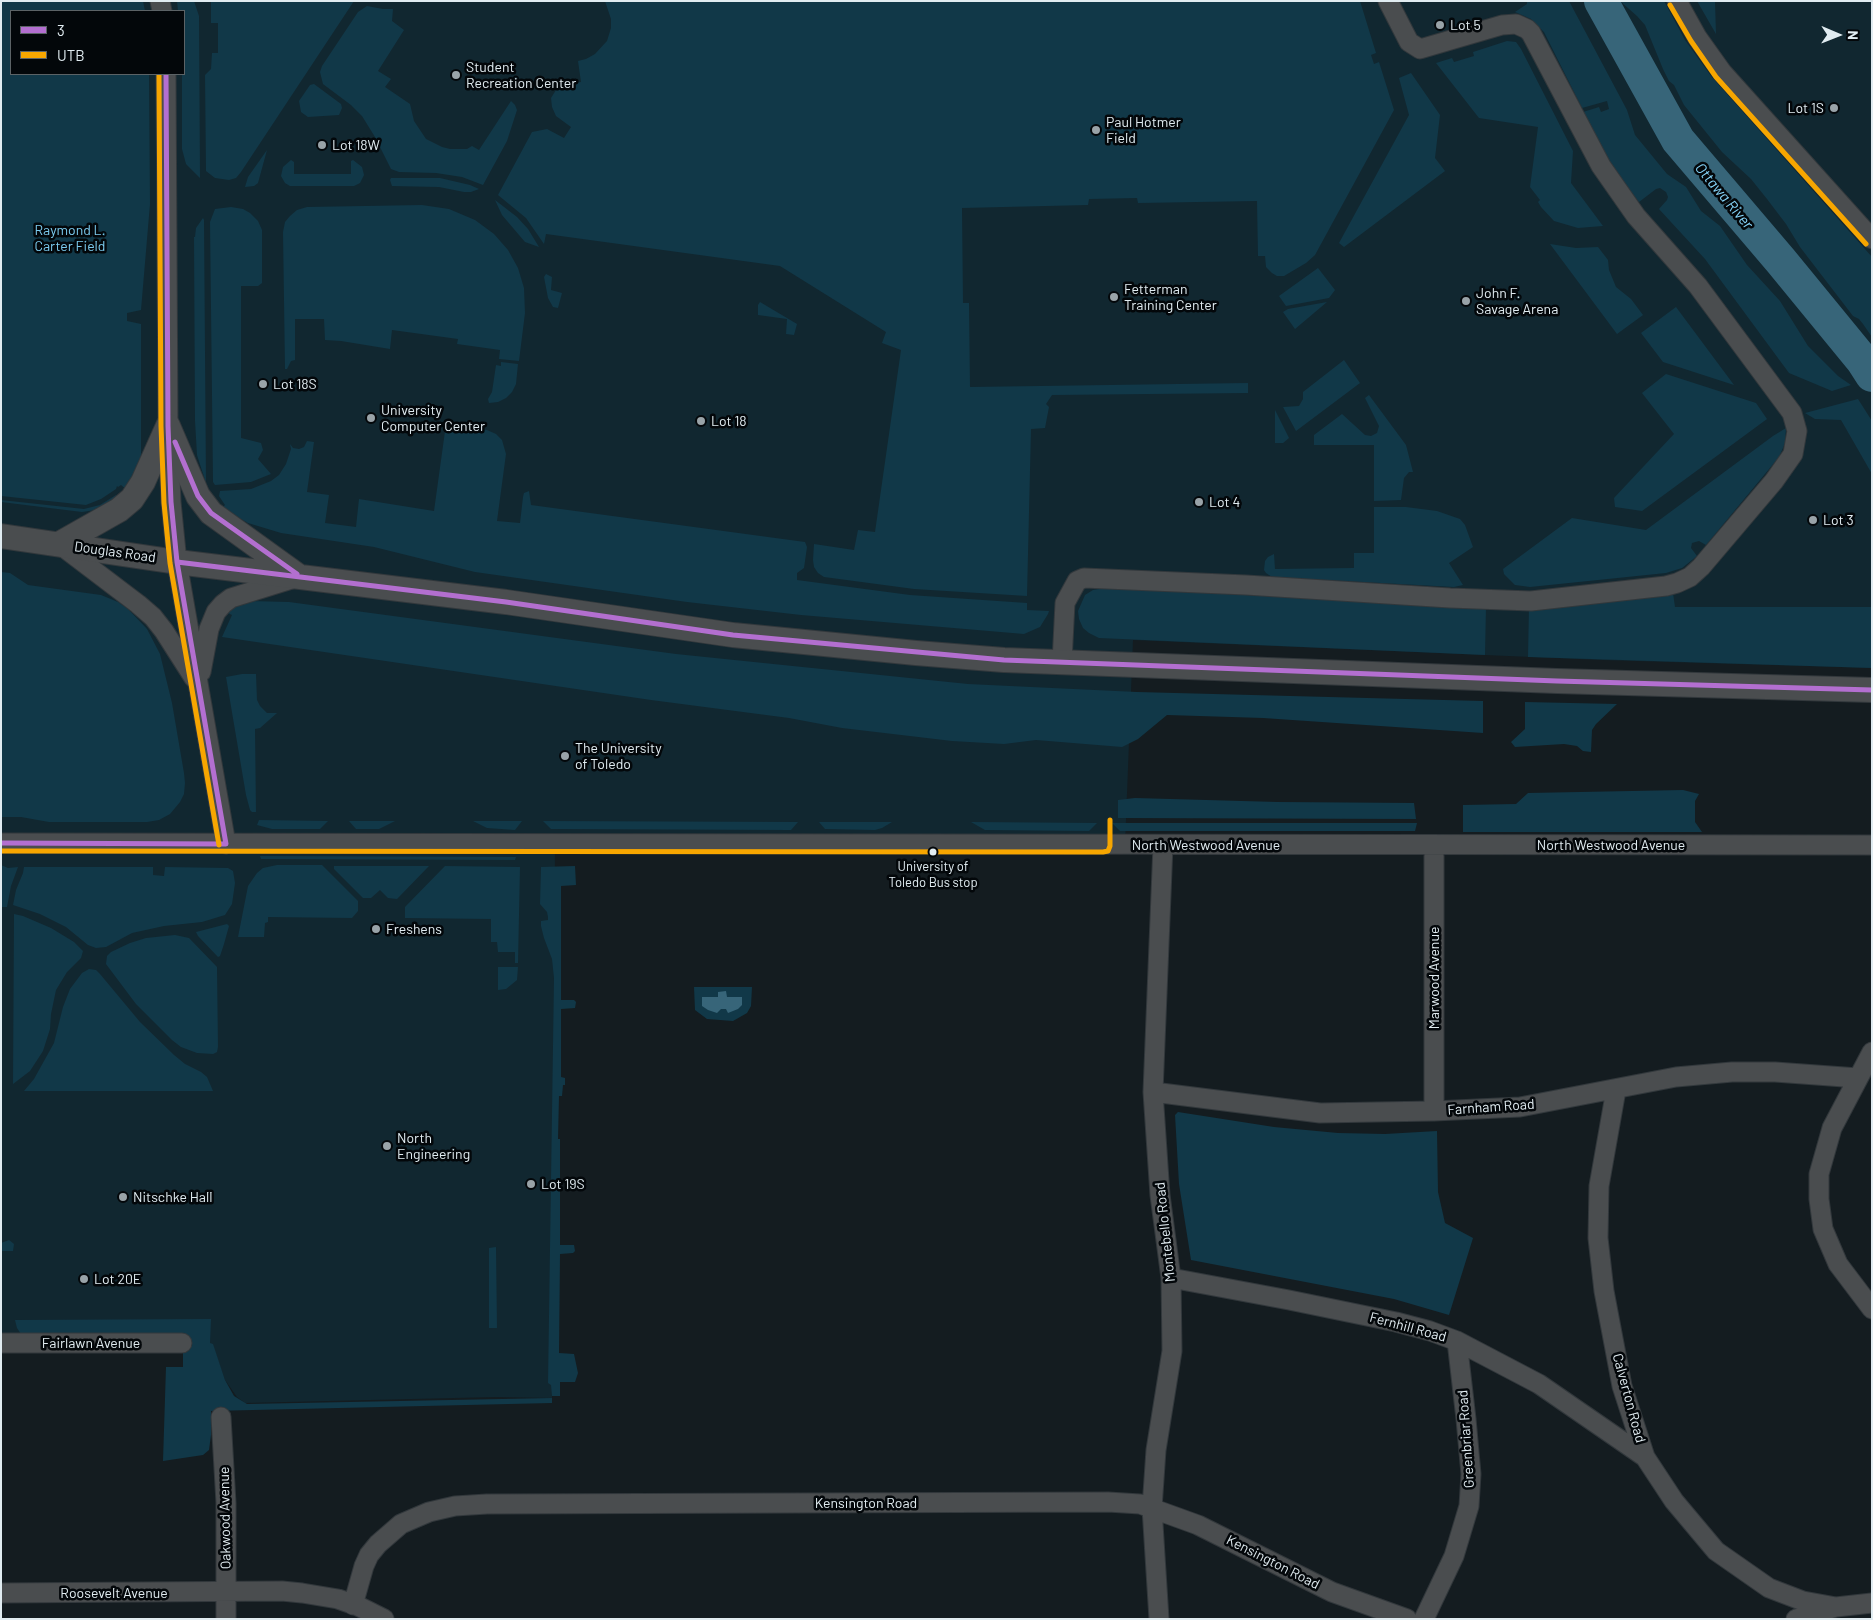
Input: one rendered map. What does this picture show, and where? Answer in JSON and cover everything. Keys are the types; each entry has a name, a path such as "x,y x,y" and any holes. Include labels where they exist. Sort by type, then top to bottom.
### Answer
{"street":[{"path":"1062,662 1064,603 1077,581 1084,578 1531,601 1666,586 1677,583 1690,577 1701,567 1774,481 1792,454 1797,431 1792,413 1698,286 1636,216 1600,166 1531,33 1516,24 1502,25 1420,49 1409,42 1388,1"},
{"path":"1677,1 1701,43 1722,72 1872,239"},
{"path":"166,75 168,426 171,502 177,562 226,844"},
{"path":"168,426 146,475 132,499 119,510 59,544 153,617 164,631 198,686"},
{"path":"168,426 198,496 211,513 299,576"},
{"name":"Douglas Road","path":"1,536 177,562 506,602 733,635 916,653 1004,660 1557,682 1872,690"},
{"path":"198,686 209,630 216,612 223,604 231,598 299,576"},
{"name":"North Westwood Avenue","path":"1,843 1872,845"},
{"name":"Montebello Road","path":"1159,1619 1152,1508 1156,1450 1172,1351 1171,1278 1160,1195 1153,1092 1163,845"},
{"name":"Marwood Avenue","path":"1434,845 1434,1111"},
{"path":"1872,1052 1832,1128 1820,1174 1819,1200 1824,1229 1838,1264 1872,1309"},
{"name":"Farnham Road","path":"1153,1092 1320,1113 1434,1111 1520,1107 1676,1078 1732,1072 1775,1072 1858,1078"},
{"name":"Calverton Road","path":"1616,1090 1599,1186 1598,1238 1604,1291 1622,1386 1645,1456 1674,1501 1716,1551 1769,1588 1803,1600 1836,1607"},
{"name":"Fernhill Road","path":"1171,1278 1396,1322 1430,1331 1457,1341 1539,1384 1645,1456"},
{"name":"Greenbriar Road","path":"1424,1619 1454,1556 1469,1506 1470,1474 1457,1341"},
{"name":"Fairlawn Avenue","path":"1,1343 182,1343"},
{"name":"Oakwood Avenue","path":"222,1417 226,1503 226,1619"},
{"name":"Kensington Road","path":"353,1605 364,1566 369,1555 378,1544 402,1524 428,1512 455,1506 487,1504 1108,1502 1140,1504 1198,1525 1332,1592 1407,1619"},
{"name":"Roosevelt Avenue","path":"1,1593 302,1593 338,1599 384,1619"},
{"path":"1796,1619 1836,1607 1872,1603"}],"shaded area":[{"name":"The University of Toledo","path":"1,1 1872,1 1872,668 1602,660 1133,640 1125,845 555,844 552,1398 496,1397 245,1403 237,1397 225,1380 212,1344 1,1343"},
{"path":"726,991 727,997 742,997 742,1005 738,1009 728,1013 726,1009 721,1009 717,1013 702,1006 702,997 718,997 718,992"}],"green space":[{"name":"Raymond L. Carter Field","path":"1,1 143,1 145,10 10,10 10,75 149,75 150,204 141,310 127,313 127,321 141,324 141,455 140,463 127,490 121,485 117,486 116,489 101,499 86,505 1,496"},
{"path":"177,1 194,1 199,16 200,178 186,164 182,149 182,75 185,75 185,10 178,10"},
{"path":"211,1 354,1 241,172 236,178 229,180 215,178 206,171 205,75 211,69 212,53 218,53 218,23 211,23"},
{"path":"605,1 1360,1 1376,53 1371,55 1374,64 1379,62 1394,110 1315,255 1306,263 1284,276 1277,276 1272,273 1266,267 1265,256 1258,256 1257,201 1138,203 1137,198 1089,199 1088,205 962,208 963,303 969,303 970,387 1248,383 1248,393 1052,395 1046,404 1049,407 1045,428 1031,429 1027,596 914,589 824,577 814,567 814,544 854,550 858,530 875,532 901,350 882,343 886,332 780,266 546,234 544,244 526,218 498,195 532,132 547,129 564,138 571,127 556,116 551,98 556,90 564,84 581,82 578,61 595,54 607,41 611,28 611,19"},
{"path":"1527,1 1569,1 1627,110 1635,135 1667,174 1686,187 1701,211 1720,226 1747,265 1780,301 1808,346 1838,376 1851,385 1832,391 1789,373 1705,259 1659,209 1667,200 1666,192 1660,188 1656,189 1639,202 1622,181 1604,153 1583,112 1599,107 1601,112 1609,109 1607,101 1582,108 1544,32 1531,19 1515,12 1527,4"},
{"path":"1620,1 1664,1 1685,40 1711,76 1872,257 1872,337 1859,319 1853,316 1800,247 1786,224 1751,179 1722,152 1684,105 1663,69 1645,25"},
{"path":"1697,1 1715,1 1716,34"},
{"path":"367,6 393,9 392,21 404,30 378,71 391,79 385,87 410,104 414,121 426,139 450,149 467,149 472,146 479,150 511,101 515,105 517,110 507,141 483,185 462,177 436,173 399,172 391,169 362,116 351,105 323,84 320,72 322,66 358,12"},
{"path":"1507,41 1516,42 1521,49 1573,151 1571,183 1603,226 1578,228 1554,221 1541,207 1538,202 1540,200 1530,187 1538,127 1479,118 1436,63 1452,58 1454,62 1474,56 1473,52"},
{"path":"1411,73 1440,115 1435,158 1445,171 1344,247 1339,243 1409,115 1399,78"},
{"path":"314,84 341,104 342,108 339,115 308,117 301,112 299,101 310,85"},
{"path":"267,150 258,183 254,186 245,187 248,177"},
{"path":"291,160 294,162 294,174 351,174 351,161 353,160 362,167 364,175 360,183 354,186 290,186 285,183 281,176 283,167"},
{"path":"391,178 440,178 479,189 464,192 439,187 392,186"},
{"path":"495,200 517,217 528,229 539,247 525,242 502,215"},
{"path":"422,205 449,209 475,220 494,234 508,250 518,268 524,288 525,313 519,361 499,359 500,350 457,344 458,339 392,330 390,349 325,340 324,319 295,319 295,360 291,361 287,369 285,369 283,232 285,222 290,216 297,210 307,207"},
{"path":"231,207 243,209 250,213 258,221 262,230 262,283 258,286 241,286 241,438 261,443 263,450 258,459 271,474 251,482 215,485 213,482 210,222 215,209"},
{"path":"203,218 206,483 197,455 195,421 194,237 196,228"},
{"path":"1550,244 1576,248 1598,247 1608,260 1609,270 1616,287 1631,299 1643,315 1617,334"},
{"path":"1318,268 1335,290 1329,298 1286,306 1279,296"},
{"path":"546,274 552,277 551,290 562,293 558,308 553,307 548,298 544,277"},
{"path":"760,302 797,324 794,335 786,334 787,319 758,315 758,305"},
{"path":"1327,302 1295,329 1283,312 1288,309"},
{"path":"1676,307 1734,385 1663,362 1641,333"},
{"path":"1344,360 1360,383 1296,431 1283,407 1299,406 1303,399 1303,392"},
{"path":"501,362 518,364 516,384 506,398 498,402 489,403 488,399 492,392 496,365 501,366"},
{"path":"1666,374 1756,403 1767,419 1642,511 1615,507 1614,498 1674,434 1642,393"},
{"path":"1369,395 1406,445 1413,472 1409,472 1404,478 1401,500 1374,501 1374,445 1314,445 1314,435 1342,414 1365,435 1371,436 1377,433 1379,426 1365,398"},
{"path":"1858,399 1872,421 1872,474 1841,420 1815,419 1805,413"},
{"path":"1275,410 1289,438 1283,443 1275,443"},
{"path":"446,424 487,430 496,434 502,440 506,454 497,521 520,523 524,493 529,491 531,505 805,542 807,547 804,568 797,573 797,580 910,595 1027,603 1027,610 1049,611 1040,627 1024,634 801,615 687,602 475,572 374,547 281,533 248,523 222,508 225,505 219,496 220,491 251,489 271,481 279,475 286,464 291,449 290,444 293,448 299,449 304,447 307,441 314,442 307,492 329,495 325,523 356,527 359,499 434,511"},
{"path":"1786,428 1785,443 1779,457 1706,545 1699,541 1692,543 1691,548 1697,556 1682,568 1666,573 1530,587 1515,585 1504,574 1503,569 1572,518 1646,530"},
{"path":"116,495 119,497 95,510 82,512 1,502 1,500 84,509 100,505"},
{"path":"1374,507 1406,507 1437,511 1460,519 1465,525 1473,547 1449,563 1463,585 1454,587 1272,577 1264,570 1265,561 1274,554 1275,569 1354,568 1354,553 1374,553"},
{"path":"1,572 10,573 28,585 101,595 118,602 128,609 147,629 160,654 172,703 184,773 184,794 170,814 159,820 147,822 49,822 21,817 1,817"},
{"path":"1105,588 1486,607 1485,655 1099,638 1083,628 1078,611 1085,595 1093,590"},
{"path":"1673,593 1675,607 1872,607 1872,668 1528,657 1529,606"},
{"path":"249,601 289,602 676,654 968,684 1137,692 1483,701 1483,733 1263,718 1167,715 1138,739 1122,747 1036,740 1004,744 952,741 842,728 789,718 651,700 222,637 232,615 228,613 233,608"},
{"path":"256,674 257,700 260,706 267,713 277,713 260,728 255,729 256,812 250,810 246,795 226,677"},
{"path":"1525,702 1617,704 1592,730 1591,752 1583,751 1577,746 1564,744 1515,747 1511,742 1525,729"},
{"path":"1683,790 1699,794 1695,801 1695,822 1702,832 1463,832 1463,805 1516,804 1528,793"},
{"path":"1135,798 1414,803 1416,819 1118,818 1118,800"},
{"path":"259,820 328,821 320,829 272,829 257,825"},
{"path":"349,821 395,821 379,829 356,829"},
{"path":"473,821 522,821 515,830 487,828"},
{"path":"543,821 798,822 791,830 551,829"},
{"path":"819,822 892,822 875,830 825,829"},
{"path":"971,822 1097,823 1089,831 985,830"},
{"path":"1112,823 1417,823 1415,831 1120,831"},
{"path":"260,856 516,857 515,860 261,859"},
{"path":"1,865 8,868 18,867 11,886 7,907 1,907"},
{"path":"277,865 322,865 358,901 358,911 352,918 268,917 268,922 265,923 264,937 238,937 248,886 263,868"},
{"path":"334,866 429,866 397,899 388,898 380,890 371,898 363,898 334,869"},
{"path":"445,866 520,867 518,963 515,963 515,952 498,952 497,942 491,942 491,919 405,918 405,907"},
{"path":"575,866 576,885 561,886 561,1000 574,1000 576,1002 575,1008 561,1009 561,1077 565,1078 565,1085 563,1085 562,1096 559,1096 560,1245 574,1245 575,1251 573,1253 560,1254 559,1353 574,1354 578,1373 575,1382 560,1382 560,1396 552,1396 551,1385 548,1383 554,978 552,959 541,926 541,921 548,920 548,917 547,912 540,904 541,867"},
{"path":"24,867 153,867 153,875 164,876 165,867 228,868 233,871 235,883 232,904 225,915 202,922 164,926 132,933 106,947 96,948 88,945 66,927 40,914 13,905"},
{"path":"14,914 51,928 74,942 83,951 81,958 67,972 56,990 50,1029 43,1051 30,1071 13,1084"},
{"path":"227,924 229,926 220,956 218,957 196,932"},
{"path":"175,935 189,938 217,967 218,1047 217,1052 213,1054 197,1053 181,1047 172,1040 136,1004 106,964 107,956 111,952 130,943 146,938"},
{"path":"498,967 518,967 517,980 506,989 498,990"},
{"path":"89,969 96,970 100,974 140,1022 174,1055 207,1077 213,1091 24,1091 34,1079 54,1043 63,1007 70,989 82,973"},
{"path":"694,987 752,987 751,1006 747,1013 733,1021 707,1019 695,1010"},
{"path":"1178,1112 1274,1127 1338,1133 1385,1134 1437,1131 1438,1192 1445,1223 1473,1238 1449,1315 1394,1299 1191,1260 1179,1184 1175,1115"},
{"path":"9,1240 14,1244 13,1251 1,1251 1,1243"},
{"path":"496,1247 497,1328 489,1328 489,1248"},
{"path":"211,1319 210,1343 213,1344 225,1380 234,1396 247,1404 552,1398 552,1403 211,1411 209,1450 203,1455 163,1461 166,1367 183,1367 183,1348 21,1334 15,1320"}],"waterway":[{"name":"Ottawa River","path":"1601,1 1678,140 1781,261 1863,361 1872,375"}],"transit line":[{"name":"UTB","path":"1670,5 1691,41 1716,77 1866,244"},
{"name":"UTB","path":"159,75 161,426 164,503 170,563 219,845"},
{"name":"3","path":"1,843 226,844 177,562 171,502 168,426 166,75"},
{"name":"3","path":"175,442 198,496 211,513 297,574"},
{"name":"3","path":"177,562 506,602 733,635 1004,660 1557,681 1872,690"},
{"name":"UTB","path":"1,851 1103,852 1108,851 1110,846 1110,820"}],"place":[{"name":"Lot 5","path":"1440,25"},
{"name":"Student Recreation Center","path":"456,75"},
{"name":"Lot 1S","path":"1834,108"},
{"name":"Paul Hotmer Field","path":"1096,130"},
{"name":"Lot 18W","path":"322,145"},
{"name":"Fetterman Training Center","path":"1114,297"},
{"name":"John F. Savage Arena","path":"1466,301"},
{"name":"Lot 18S","path":"263,384"},
{"name":"University Computer Center","path":"371,418"},
{"name":"Lot 18","path":"701,421"},
{"name":"Lot 4","path":"1199,502"},
{"name":"Lot 3","path":"1813,520"},
{"name":"The University of Toledo","path":"565,756"},
{"name":"University of Toledo Bus stop","path":"933,852"},
{"name":"Freshens","path":"376,929"},
{"name":"North Engineering","path":"387,1146"},
{"name":"Lot 19S","path":"531,1184"},
{"name":"Nitschke Hall","path":"123,1197"},
{"name":"Lot 20E","path":"84,1279"}]}
